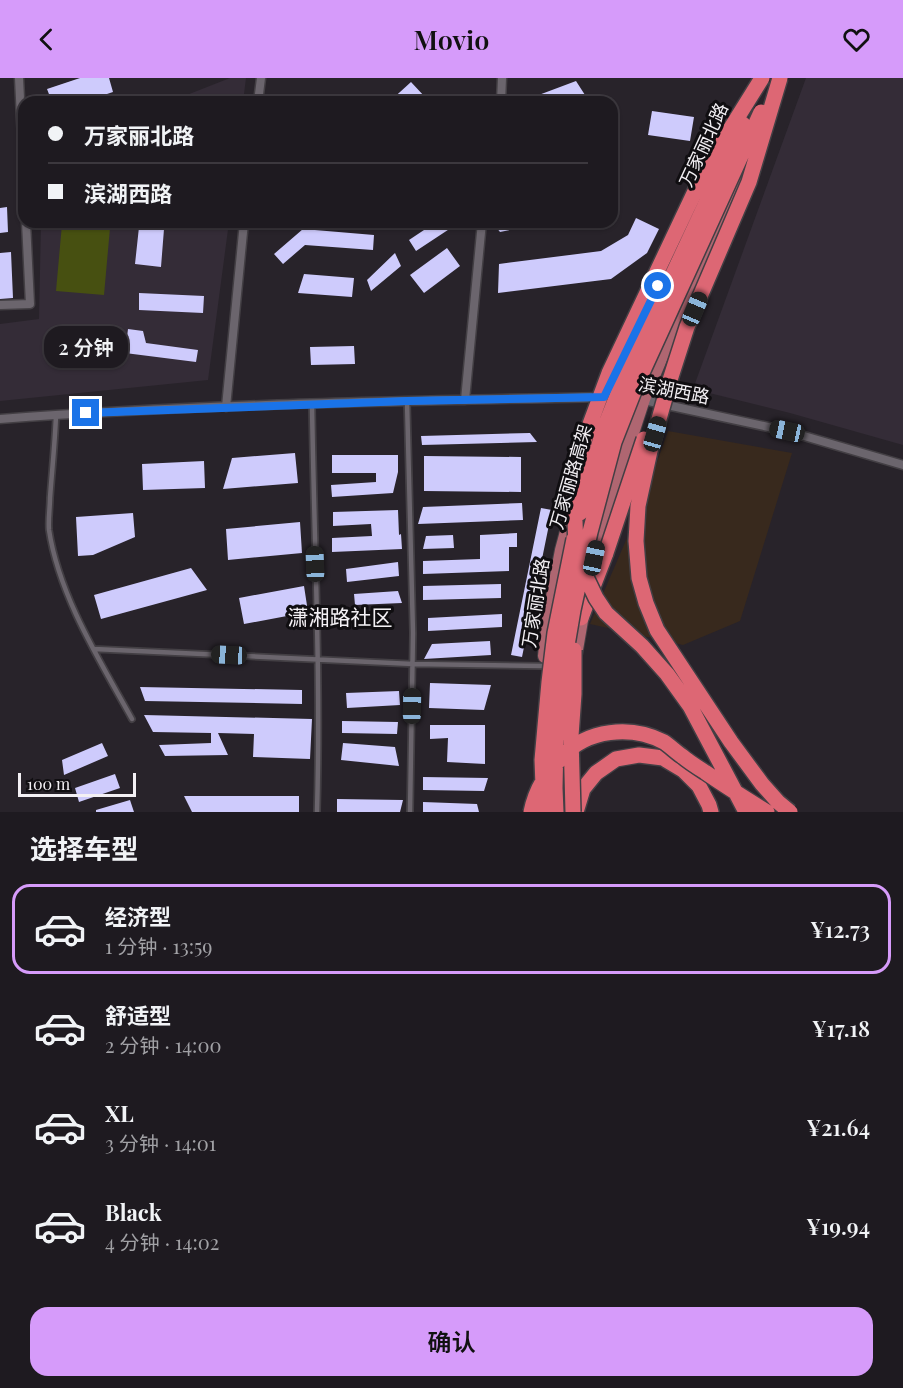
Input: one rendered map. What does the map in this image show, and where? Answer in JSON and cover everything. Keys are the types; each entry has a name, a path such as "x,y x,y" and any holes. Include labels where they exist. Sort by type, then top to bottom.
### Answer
{"highway":[{"name":"万家丽路高架","path":"544,812 542,760 555,633 581,507 602,434 622,383 764,78"},
{"path":"746,812 684,698 667,674 642,646 606,613 596,598 576,548 574,494 584,440 609,373 706,168 764,78"},
{"name":"万家丽路高架","path":"556,812 556,740 564,663 577,614 590,532 614,442 641,375 778,78"},
{"path":"574,812 572,736 577,614 606,553 664,380 748,182 778,78"},
{"path":"687,327 650,451 638,506 636,541 639,578 657,630 688,680 762,784 790,812"},
{"path":"531,812 535,795 549,771 566,752 594,735 617,732 644,734 665,743 700,769 767,812"},
{"path":"574,812 583,789 596,773 616,759 639,755 663,758 683,770 699,786 711,812"}],"main road":[{"name":"万家丽北路","path":"538,812 537,753 549,618 562,550 586,458 604,397 667,268 754,78"},
{"path":"563,812 562,764 577,614 598,538 643,399 785,78"}],"street":[{"path":"19,78 20,96"},
{"path":"259,96 261,78"},
{"path":"501,96 502,78"},
{"path":"0,305 30,304 26,228"},
{"path":"226,407 243,228"},
{"path":"465,400 482,228"},
{"name":"滨湖西路","path":"0,419 226,407 604,397 643,399 787,431 903,465"}],"lane":[{"path":"407,401 413,664 410,812"},
{"path":"312,404 319,659 317,812"},
{"path":"56,415 49,528 56,562 65,591 132,719"},
{"path":"94,649 413,664 543,666"}],"shaded area":[{"path":"230,78 246,78 244,96 184,96"},
{"path":"806,78 903,78 903,445 790,413 693,389"},
{"path":"41,228 228,228 208,380 0,401 0,324 39,319"},
{"path":"668,431 792,453 740,621 683,645 590,624 645,496"}],"green space":[{"path":"62,228 110,228 104,295 56,291"}],"building":[{"path":"80,78 109,78 113,92 101,96 50,96 47,89"},
{"path":"576,81 585,95 582,96 536,96"},
{"path":"411,82 424,96 396,96"},
{"path":"652,111 694,117 690,141 648,135"},
{"path":"7,207 8,232 0,233 0,208"},
{"path":"636,218 659,229 647,253 611,279 498,293 499,264 601,251 628,235"},
{"path":"139,228 164,229 161,267 135,264"},
{"path":"427,228 451,228 416,251 409,240"},
{"path":"497,228 519,228 500,232"},
{"path":"303,229 374,235 373,250 305,245 283,264 274,254"},
{"path":"447,248 460,266 424,293 410,275"},
{"path":"11,252 13,298 0,299 0,253"},
{"path":"395,253 401,266 371,291 367,280"},
{"path":"304,274 354,278 352,297 298,293"},
{"path":"139,293 204,296 203,313 139,310"},
{"path":"128,329 143,331 146,343 198,350 196,362 125,353"},
{"path":"354,346 355,364 311,365 310,347"},
{"path":"530,433 537,442 422,445 421,436"},
{"path":"295,453 298,483 223,489 232,458"},
{"path":"332,455 398,455 398,472 393,493 332,497 331,485 376,482 376,473 332,473"},
{"path":"424,456 521,457 521,492 424,491"},
{"path":"204,461 205,488 143,490 142,464"},
{"path":"522,503 523,520 418,524 423,507"},
{"path":"541,508 552,510 522,657 511,655"},
{"path":"398,510 402,549 332,552 332,538 372,536 371,524 333,526 333,512"},
{"path":"133,513 135,537 93,555 78,556 76,517"},
{"path":"300,522 302,553 228,560 226,529"},
{"path":"517,533 517,547 509,547 509,571 423,574 423,561 480,559 480,535"},
{"path":"453,535 454,548 423,549 426,536"},
{"path":"398,562 399,576 347,582 346,569"},
{"path":"191,568 207,590 101,619 94,595"},
{"path":"501,584 501,598 423,600 423,586"},
{"path":"304,586 308,612 244,624 239,598"},
{"path":"398,591 402,603 355,605 354,594"},
{"path":"502,614 502,627 428,631 428,618"},
{"path":"490,641 491,655 424,659 432,644"},
{"path":"430,683 491,685 484,710 429,708"},
{"path":"140,687 302,690 302,704 145,701"},
{"path":"399,691 400,705 347,708 346,693"},
{"path":"144,715 312,719 310,759 253,757 254,734 218,733 228,755 165,756 159,745 211,743 211,733 153,732"},
{"path":"342,721 398,722 397,734 342,733"},
{"path":"430,725 485,725 485,764 447,762 448,738 430,739"},
{"path":"102,743 108,756 64,775 62,760"},
{"path":"343,743 395,747 399,766 341,760"},
{"path":"115,774 120,788 79,802 75,788"},
{"path":"423,777 488,778 484,791 423,790"},
{"path":"184,796 299,796 299,812 192,812"},
{"path":"337,799 403,800 400,812 337,812"},
{"path":"130,800 134,812 96,812 96,810"},
{"path":"423,802 477,804 479,812 423,812"}],"district":[{"name":"潇湘路社区","path":"340,618"}],"route":[{"path":"86,413 407,401 604,397 658,286"}]}
